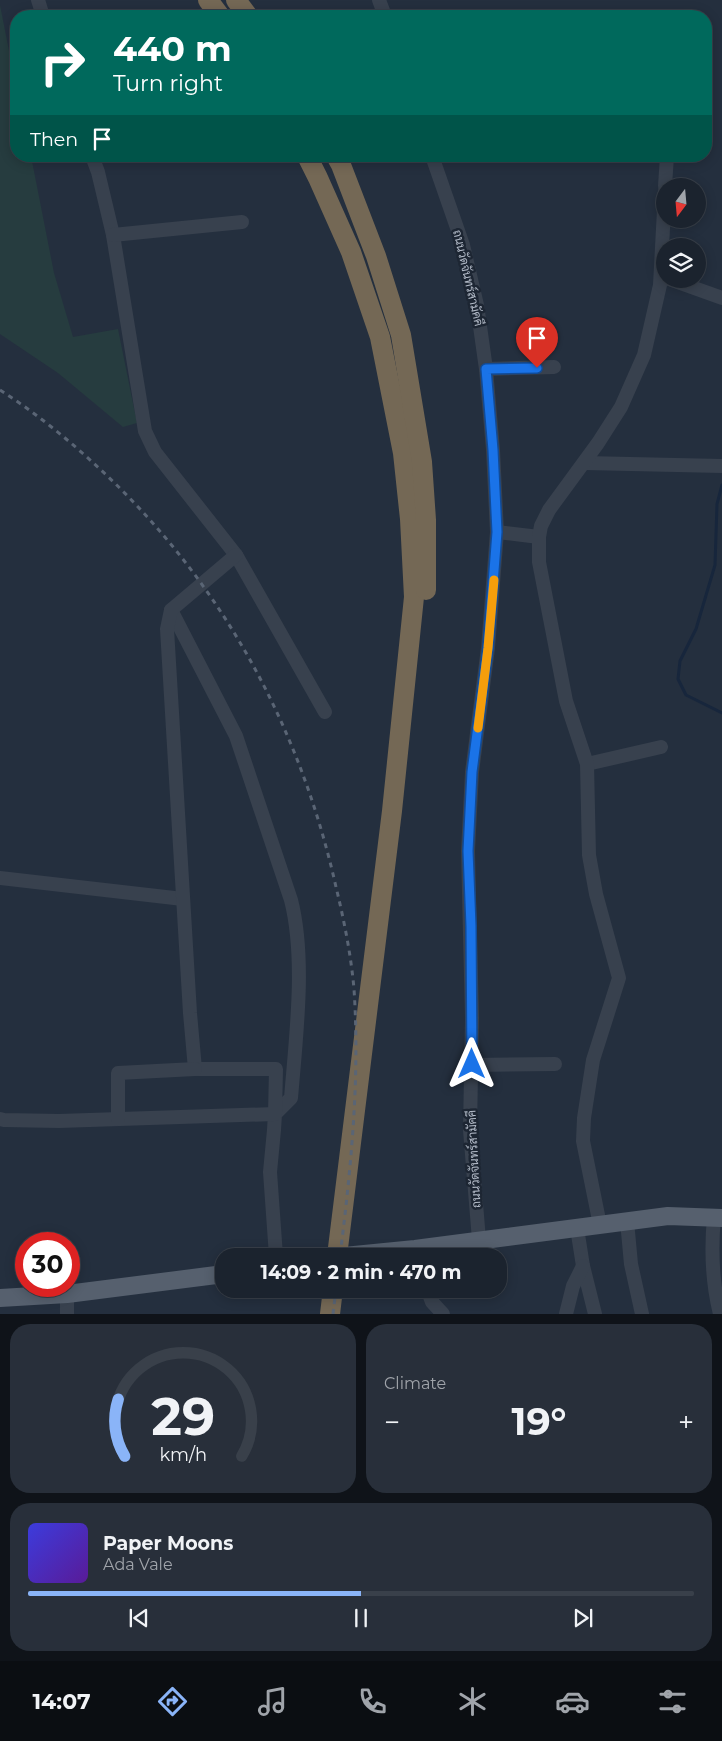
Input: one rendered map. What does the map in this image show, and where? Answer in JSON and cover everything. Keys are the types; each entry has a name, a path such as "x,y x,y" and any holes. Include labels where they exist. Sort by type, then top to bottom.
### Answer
{"highway":[{"path":"310,162 351,252 380,336 403,453 410,519 414,597 392,811 355,1105 344,1248"},
{"path":"338,1248 349,1184 425,609 426,520 422,462 401,334 376,256 339,162"},
{"path":"330,1314 332,1298"},
{"path":"335,1314 337,1298"}],"main road":[{"path":"440,1248 479,1240 668,1216 718,1218"},
{"path":"80,1292 215,1275"},
{"path":"0,1298 17,1297"}],"street":[{"path":"94,162 114,235 145,431 155,452 236,555 325,712"},
{"name":"ถนนวัดจันทร์สามัคคี","path":"434,162 463,245 477,305 486,369 493,450 497,532 488,648 472,772 468,851 471,926 472,1064 470,1130 479,1240"},
{"path":"666,178 667,162"},
{"path":"114,235 242,222"},
{"path":"600,1224 583,1141 584,1118 593,1060 619,978 602,921 589,855 587,764 566,701 539,562 539,537 541,526 549,510 584,463 620,406 644,355 662,288"},
{"path":"699,288 721,295"},
{"path":"486,369 554,367"},
{"path":"584,463 722,466"},
{"path":"497,532 539,537"},
{"path":"195,1069 167,629 171,610 236,555"},
{"path":"0,1119 27,1121 275,1114 291,1098 298,1000 297,924 291,900 236,736 171,610"},
{"path":"587,764 661,747"},
{"path":"0,878 183,899"},
{"path":"472,1064 555,1064"},
{"path":"118,1119 118,1073 195,1069 276,1069 275,1114 270,1172 275,1248"},
{"path":"718,1218 712,1237 715,1296 720,1314"},
{"path":"626,1221 631,1264 642,1314"},
{"path":"576,1228 594,1314"},
{"path":"566,1314 574,1286 583,1266"},
{"path":"67,1297 67,1314"},
{"path":"431,1298 443,1314"}],"green space":[{"path":"0,5 10,56 10,162 32,162 54,273 73,337 118,329 137,423 123,427 58,373 0,334"}],"waterway":[{"path":"722,485 717,504 715,565 696,629 680,661 678,679 686,695 722,713"}],"railway":[{"path":"0,390 27,408 101,470 144,514 184,560 219,609 250,660 278,714 301,770 321,827 336,887 347,938 354,989 356,1023 355,1090 348,1190 341,1248"},
{"path":"333,1314 335,1298"}],"slow traffic":[{"path":"478,728 494,580"}],"route":[{"path":"472,1064 471,926 468,851 472,772 488,648 497,532 493,450 486,369 537,368"}]}
